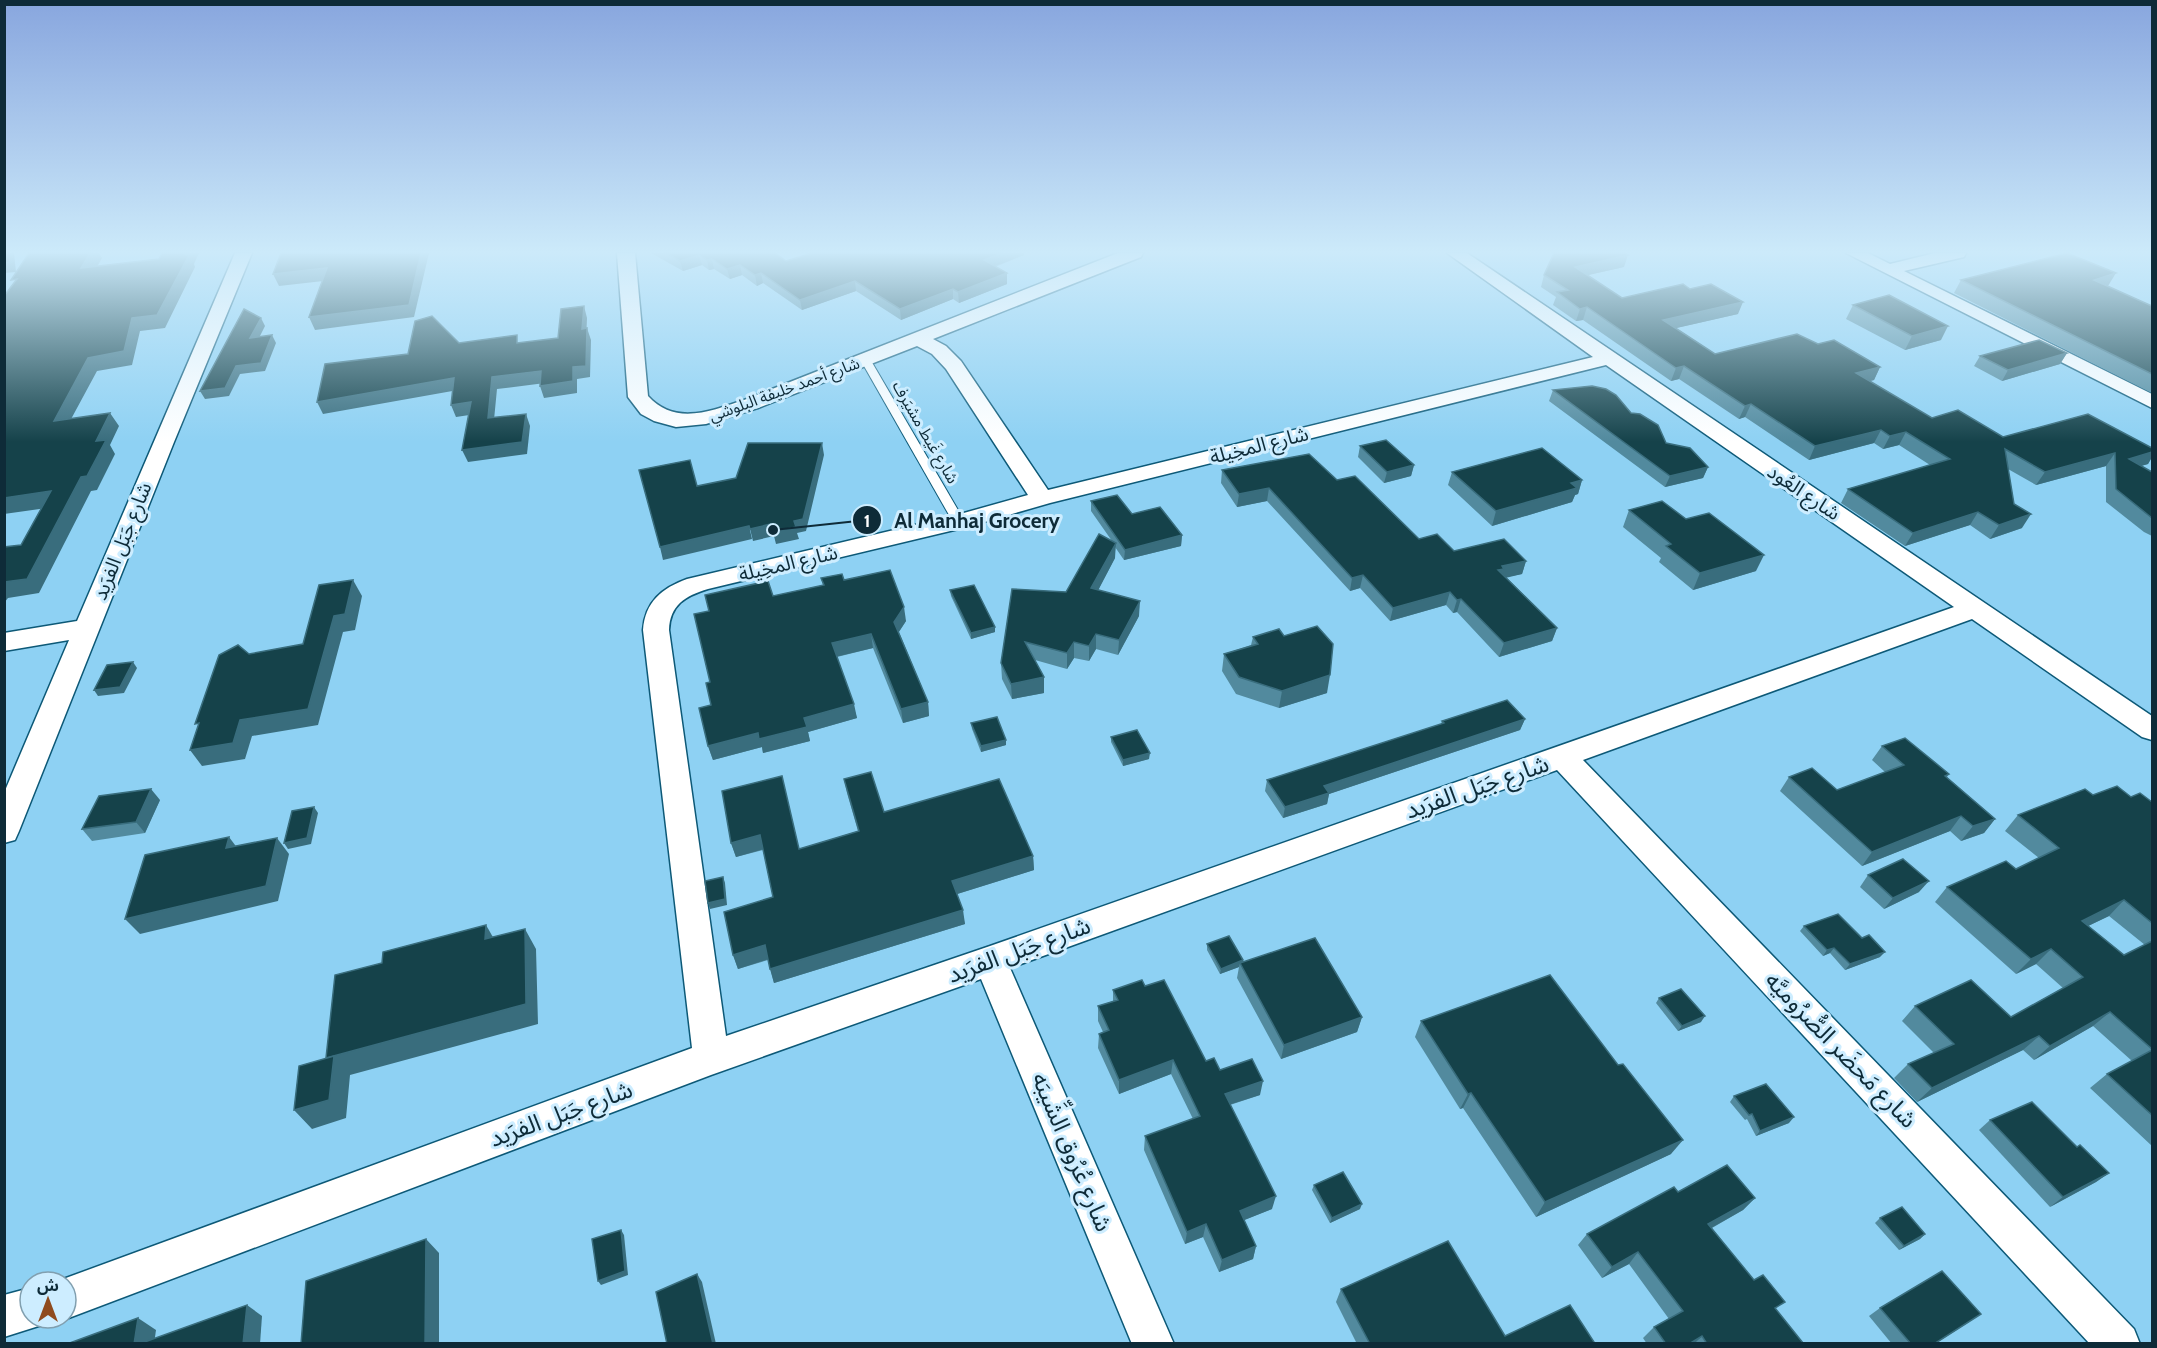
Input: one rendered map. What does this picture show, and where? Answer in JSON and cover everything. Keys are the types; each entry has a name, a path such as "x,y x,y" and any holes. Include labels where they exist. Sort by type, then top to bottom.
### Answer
{"street":[{"name":"شارع جَبَل الفرَيد","path":"4,831 86,628 217,316"},
{"name":"شارع أحمد خليفة البلوشي","path":"632,316 639,397 648,411 664,418 689,421 710,418 977,316"},
{"name":"شارع العُود","path":"1546,316 2152,730"},
{"path":"1980,316 2152,402"},
{"path":"919,339 939,350 954,365 1042,498"},
{"name":"شارع المخِيلة","path":"711,1058 656,630 658,610 676,592 690,586 959,522 1042,498 1608,359"},
{"name":"شارع جَبَل الفرَيد","path":"78,1294 711,1058 990,961 1974,609"},
{"path":"4,642 86,628"},
{"name":"شارع مَحضَر الصُّرُوميَّه","path":"1562,757 2119,1344"},
{"name":"شارع عُرُوق الشِّيبَه","path":"990,961 1153,1344"}],"lane":[{"name":"شارع غَيط مشيَرف","path":"865,359 959,522"}],"building":[{"path":"4,316 149,316 132,318 124,351 88,358 54,421 110,413 96,441 106,440 87,476 81,477 27,579 4,582 4,547 21,545 51,491 4,498"},
{"path":"240,316 261,318 250,338 272,335 261,363 236,366 225,388 200,391"},
{"path":"432,316 459,343 517,335 517,343 558,338 560,316 583,316 582,329 587,328 586,366 573,367 573,381 540,386 541,371 492,377 488,418 526,414 522,442 462,450 471,402 451,405 454,378 317,402 325,364 408,354 415,321"},
{"path":"1600,316 1681,316 1663,320 1715,354 1797,334 1818,344 1834,340 1880,367 1856,373 1932,418 1958,410 2003,437 2088,414 2152,448 2152,452 2129,459 2152,472 2152,518 2116,489 2115,453 2045,472 2005,449 2014,504 2031,514 1999,525 1978,512 1913,533 1848,489 1950,459 1906,432 1890,436 1881,430 1815,446 1751,404 1745,406 1684,366 1676,368"},
{"path":"1874,316 1929,316 1948,326 1912,336"},
{"path":"2034,316 2152,316 2152,374"},
{"path":"2039,340 2067,353 2008,370 1980,356"},
{"path":"1592,386 1606,389 1616,395 1631,413 1640,414 1658,425 1666,443 1690,448 1708,467 1670,476 1553,390"},
{"path":"1386,440 1414,465 1387,472 1360,446"},
{"path":"748,443 822,443 803,519 794,521 796,527 773,532 771,524 750,529 749,526 660,547 639,470 690,460 697,486 736,478"},
{"path":"1542,448 1582,480 1571,483 1577,488 1496,511 1452,472"},
{"path":"1309,454 1337,480 1355,476 1419,539 1437,534 1454,551 1504,539 1526,561 1502,566 1504,569 1498,570 1557,628 1504,643 1461,599 1457,600 1450,592 1393,608 1363,575 1352,578 1269,488 1239,494 1222,470"},
{"path":"1117,495 1132,514 1160,507 1182,535 1125,550 1091,501"},
{"path":"1662,501 1686,519 1709,513 1764,555 1700,573 1666,546 1671,544 1629,510"},
{"path":"1099,534 1116,543 1091,588 1140,601 1119,640 1096,634 1089,646 1074,642 1067,653 1025,642 1044,677 1011,684 1001,663 1012,589 1066,592"},
{"path":"890,570 904,607 894,622 928,702 901,709 871,634 832,643 854,704 804,718 807,727 759,739 758,733 708,746 699,708 711,705 706,683 710,682 694,614 709,611 705,595 768,581 773,596 824,585 821,578 842,574 844,580"},
{"path":"353,580 345,614 334,616 308,709 240,720 233,743 190,750 199,723 195,724 219,655 238,645 249,654 303,644 319,585"},
{"path":"974,585 995,627 971,633 950,590"},
{"path":"1317,626 1333,644 1330,675 1282,691 1239,677 1224,654 1258,644 1253,637 1279,629 1284,636"},
{"path":"133,662 120,687 94,690 107,665"},
{"path":"1507,700 1525,719 1324,786 1329,793 1285,807 1267,780 1444,723 1442,721"},
{"path":"997,717 1006,740 981,746 971,723"},
{"path":"1137,730 1150,753 1123,760 1111,737"},
{"path":"1905,738 1949,774 1945,776 1995,819 1973,826 1961,816 1872,852 1789,777 1812,768 1837,790 1904,765 1882,746"},
{"path":"871,772 884,812 999,779 1033,856 952,881 963,910 770,969 765,945 733,955 724,912 773,897 760,835 731,843 722,791 782,776 799,849 859,831 844,779"},
{"path":"2117,786 2131,797 2140,793 2152,802 2152,923 2124,900 2082,921 2124,955 2152,941 2152,1049 2110,1012 2050,1046 2039,1036 1932,1088 1908,1064 1954,1044 1915,1006 1971,980 2011,1017 2083,977 2051,949 2031,959 1947,887 2006,861 2016,869 2059,848 2018,815 2085,789 2093,795"},
{"path":"151,789 136,822 82,829 99,796"},
{"path":"314,807 307,838 284,843 292,811"},
{"path":"229,837 226,848 277,838 266,886 125,919 145,855"},
{"path":"1903,859 1929,881 1893,898 1868,875"},
{"path":"723,877 725,899 708,903 705,881"},
{"path":"1838,914 1862,938 1869,935 1885,952 1850,964 1834,948 1827,950 1804,926"},
{"path":"486,925 485,939 525,929 526,1004 326,1058 335,975 382,963 383,952"},
{"path":"1229,936 1243,960 1221,969 1207,944"},
{"path":"1315,938 1362,1017 1284,1045 1240,963"},
{"path":"1550,975 1618,1065 1623,1064 1683,1140 1545,1202 1471,1093 1468,1094 1421,1021"},
{"path":"1142,980 1145,986 1164,980 1206,1061 1214,1058 1220,1070 1252,1059 1263,1081 1225,1094 1276,1196 1240,1211 1256,1246 1222,1260 1206,1224 1187,1232 1145,1136 1200,1116 1173,1060 1119,1080 1099,1034 1109,1030 1098,1006 1118,1000 1113,990"},
{"path":"1681,989 1705,1016 1682,1026 1659,998"},
{"path":"2152,1050 2152,1115 2107,1074"},
{"path":"334,1056 329,1100 294,1110 299,1066"},
{"path":"1766,1084 1794,1117 1760,1131 1752,1114 1749,1115 1734,1096"},
{"path":"2032,1102 2077,1147 2080,1145 2109,1173 2063,1197 1990,1120"},
{"path":"1727,1165 1755,1198 1708,1224 1754,1280 1763,1275 1785,1302 1775,1308 1802,1344 1707,1344 1702,1336 1689,1344 1666,1344 1654,1327 1683,1311 1638,1252 1612,1267 1587,1234 1674,1187 1678,1192"},
{"path":"1343,1172 1362,1204 1332,1218 1314,1185"},
{"path":"1902,1207 1925,1234 1904,1246 1880,1218"},
{"path":"621,1230 625,1271 598,1281 592,1239"},
{"path":"426,1239 425,1344 301,1344 306,1281"},
{"path":"1448,1241 1505,1336 1570,1305 1594,1342 1591,1344 1370,1344 1341,1289"},
{"path":"1942,1271 1981,1314 1934,1344 1911,1344 1880,1308"},
{"path":"697,1274 713,1344 667,1344 656,1292"},
{"path":"247,1305 243,1344 139,1344"},
{"path":"138,1318 134,1344 67,1344"}],"place":[{"name":"Al Manhaj Grocery","path":"773,530"}]}
